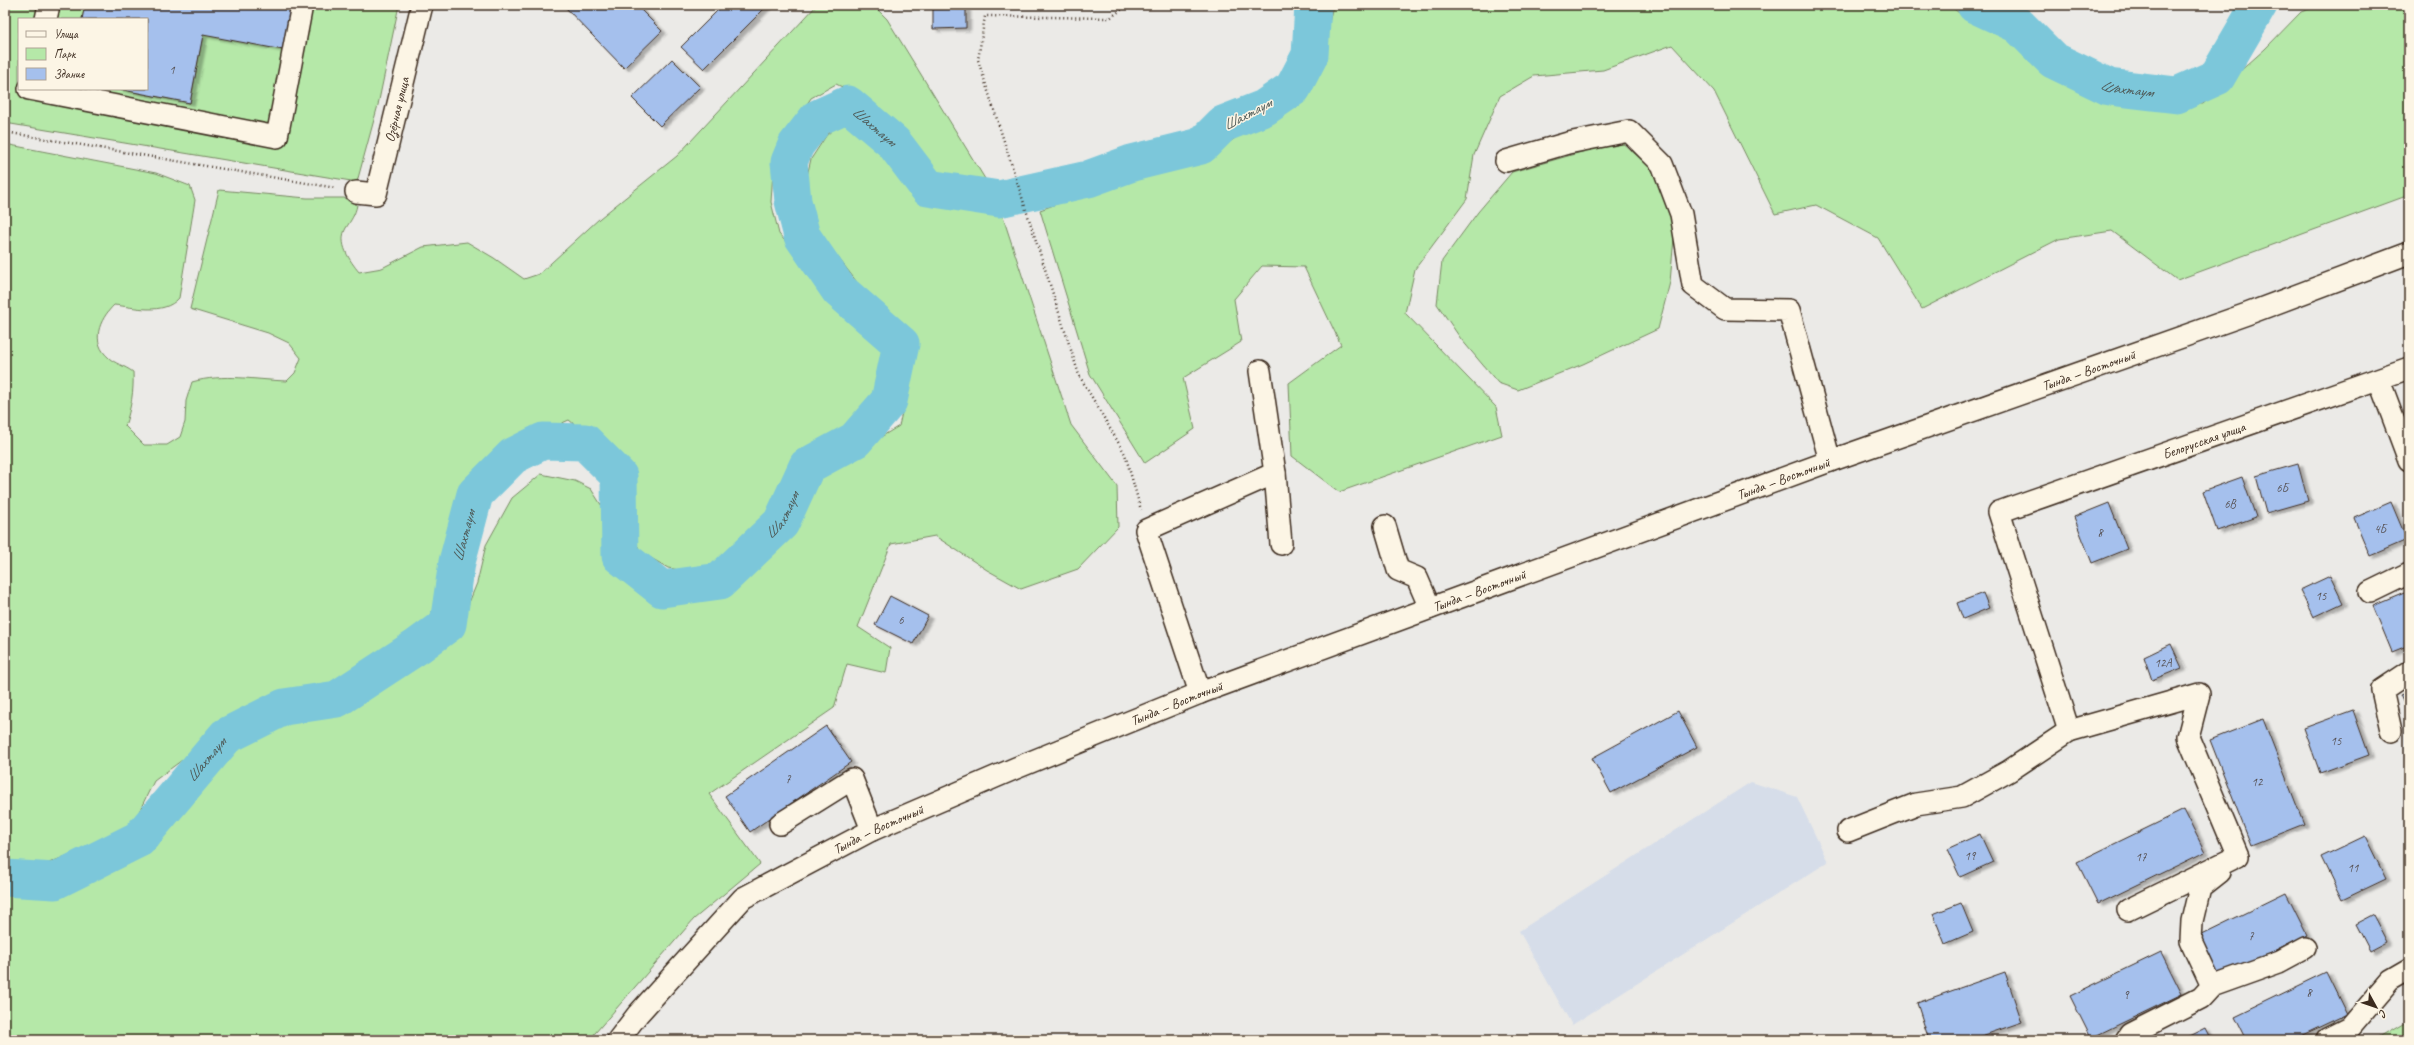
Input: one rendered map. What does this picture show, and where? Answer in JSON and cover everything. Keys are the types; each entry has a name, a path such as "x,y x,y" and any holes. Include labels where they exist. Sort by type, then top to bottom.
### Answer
{"street":[{"path":"46,18 49,5"},
{"path":"35,90 277,137 302,5"},
{"name":"Озёрная улица","path":"356,192 376,194 422,5"},
{"path":"1506,161 1568,143 1629,131 1662,164 1682,214 1693,285 1725,309 1789,310 1830,461"},
{"name":"Тында — Восточный","path":"618,1040 638,1014 744,898 872,830 1200,693 1830,461 2240,316 2409,253"},
{"name":"Белорусская улица","path":"2069,731 1999,512 2380,380 2409,368"},
{"path":"1260,371 1275,473 1281,544"},
{"path":"2380,380 2409,460"},
{"path":"1200,693 1146,530 1275,473"},
{"path":"1385,526 1398,570 1417,578 1430,608"},
{"path":"2370,592 2409,573"},
{"path":"2391,731 2382,690 2409,672"},
{"path":"1848,831 1916,804 1962,797 2016,767 2069,731 2199,694 2188,737 2238,856"},
{"path":"780,824 852,779 872,830"},
{"path":"2128,910 2238,856"},
{"path":"2212,986 2191,941 2192,921 2200,887 2238,856"},
{"path":"2126,1040 2130,1034 2201,998 2212,986 2279,962 2305,948"},
{"path":"2327,1040 2349,1029 2390,981 2409,970"}],"path":[{"path":"1128,5 1110,18 985,16 978,60 1079,375 1125,454 1146,530"},
{"path":"5,132 356,192"}],"shaded area":[{"path":"1751,782 1797,797 1828,862 1572,1025 1519,931"}],"green space":[{"path":"5,5 85,5 82,18 18,18 18,90 123,90 190,103 203,35 292,5 399,5 378,105 357,182 5,123"},
{"path":"817,5 873,5 887,19 990,187 928,172 892,125 861,96 836,84 811,98 774,154 771,202 779,234 804,263 851,312 881,337 887,367 874,403 853,432 826,440 801,462 773,518 737,554 708,575 668,568 641,552 629,530 632,486 618,460 569,420 496,452 475,471 463,501 448,582 424,625 338,690 290,696 237,719 154,781 130,830 34,869 5,865 5,144 156,173 190,186 195,200 179,298 172,304 157,309 114,305 104,317 98,338 103,352 111,360 133,372 132,399 125,426 144,445 167,445 180,437 185,422 186,401 192,382 204,379 227,377 287,381 295,373 301,358 289,343 268,333 190,309 219,190 307,198 344,198 357,205 354,215 346,228 343,240 346,252 359,272 382,268 423,247 467,242 494,258 524,279 539,274 600,218 677,156"},
{"path":"1333,5 1949,5 1969,21 2010,37 2060,79 2134,101 2203,104 2265,49 2301,12 2320,5 2409,5 2409,195 2177,280 2112,231 2059,239 1922,309 1878,238 1816,205 1775,214 1714,91 1672,45 1603,70 1534,76 1500,96 1474,155 1467,199 1415,269 1405,313 1496,407 1502,435 1339,492 1292,456 1289,383 1341,345 1304,267 1262,266 1234,299 1241,342 1183,378 1195,429 1145,463 1090,374 1040,210 1112,184 1166,172 1210,156 1303,90 1322,55"},
{"path":"840,123 862,131 884,145 927,199 1002,214 1071,425 1117,486 1118,527 1078,569 1021,589 987,570 935,536 891,544 858,627 890,648 886,673 847,664 834,708 709,794 760,864 694,919 589,1040 5,1040 5,892 47,895 106,874 132,861 160,838 177,807 221,756 249,738 294,719 339,710 402,672 430,652 458,630 477,583 486,545 512,498 541,474 575,481 591,489 607,514 605,544 618,570 635,582 672,599 708,595 748,571 789,530 808,495 828,469 899,426 911,373 910,345 872,302 815,227 803,193 811,159 826,136"},
{"path":"1620,141 1656,172 1675,227 1670,282 1658,329 1583,364 1518,390 1498,383 1461,339 1437,304 1442,261 1478,212 1512,172"},
{"path":"2409,1020 2409,1040 2375,1040"}],"building":[{"path":"85,5 292,5 283,50 203,35 190,103 123,90 148,90 148,18 82,18"},
{"path":"563,5 636,5 662,31 624,68"},
{"path":"723,5 768,5 704,69 681,47"},
{"path":"966,8 966,28 933,29 933,9"},
{"path":"672,59 700,87 660,126 632,98"},
{"path":"2298,464 2308,501 2266,513 2256,476"},
{"path":"2242,477 2256,517 2217,531 2203,491"},
{"path":"2391,502 2407,540 2370,556 2354,518"},
{"path":"2109,503 2127,549 2092,563 2074,517"},
{"path":"2330,576 2343,603 2313,617 2300,590"},
{"path":"2409,591 2409,645 2392,652 2373,606"},
{"path":"1983,593 1989,608 1963,619 1957,603"},
{"path":"890,596 928,616 913,644 875,625"},
{"path":"2171,644 2182,668 2152,680 2144,657"},
{"path":"2409,691 2409,715 2400,695"},
{"path":"2353,710 2369,755 2320,773 2304,728"},
{"path":"1678,711 1697,747 1611,793 1592,758"},
{"path":"2263,719 2304,824 2251,845 2210,740"},
{"path":"826,726 851,762 750,832 725,796"},
{"path":"2184,810 2205,852 2098,904 2077,862"},
{"path":"1980,834 1993,862 1960,877 1947,849"},
{"path":"2365,836 2386,879 2342,900 2321,857"},
{"path":"2286,893 2307,935 2216,980 2196,937"},
{"path":"1961,903 1973,932 1945,944 1933,914"},
{"path":"2373,915 2387,942 2370,951 2356,924"},
{"path":"2161,952 2182,994 2091,1038 2070,996"},
{"path":"2005,972 2022,1022 1970,1040 1929,1040 1917,1003"},
{"path":"2326,972 2347,1015 2294,1040 2247,1040 2235,1016"},
{"path":"2206,1028 2212,1040 2182,1040"}],"waterway":[{"name":"Шахтаум","path":"5,878 55,881 139,839 226,736 284,707 337,699 418,646 448,624 457,562 475,494 513,456 543,441 585,442 619,476 620,556 662,589 720,581 781,523 807,466 855,440 889,401 901,344 839,290 802,236 793,201 789,162 796,145 817,118 848,104 894,143 928,188 999,199 1088,179 1132,163 1201,146 1223,124 1264,108 1293,88 1310,55 1313,5"},
{"name":"Шахтаум","path":"1975,5 2018,25 2053,60 2109,87 2177,95 2217,77 2259,5"}]}
